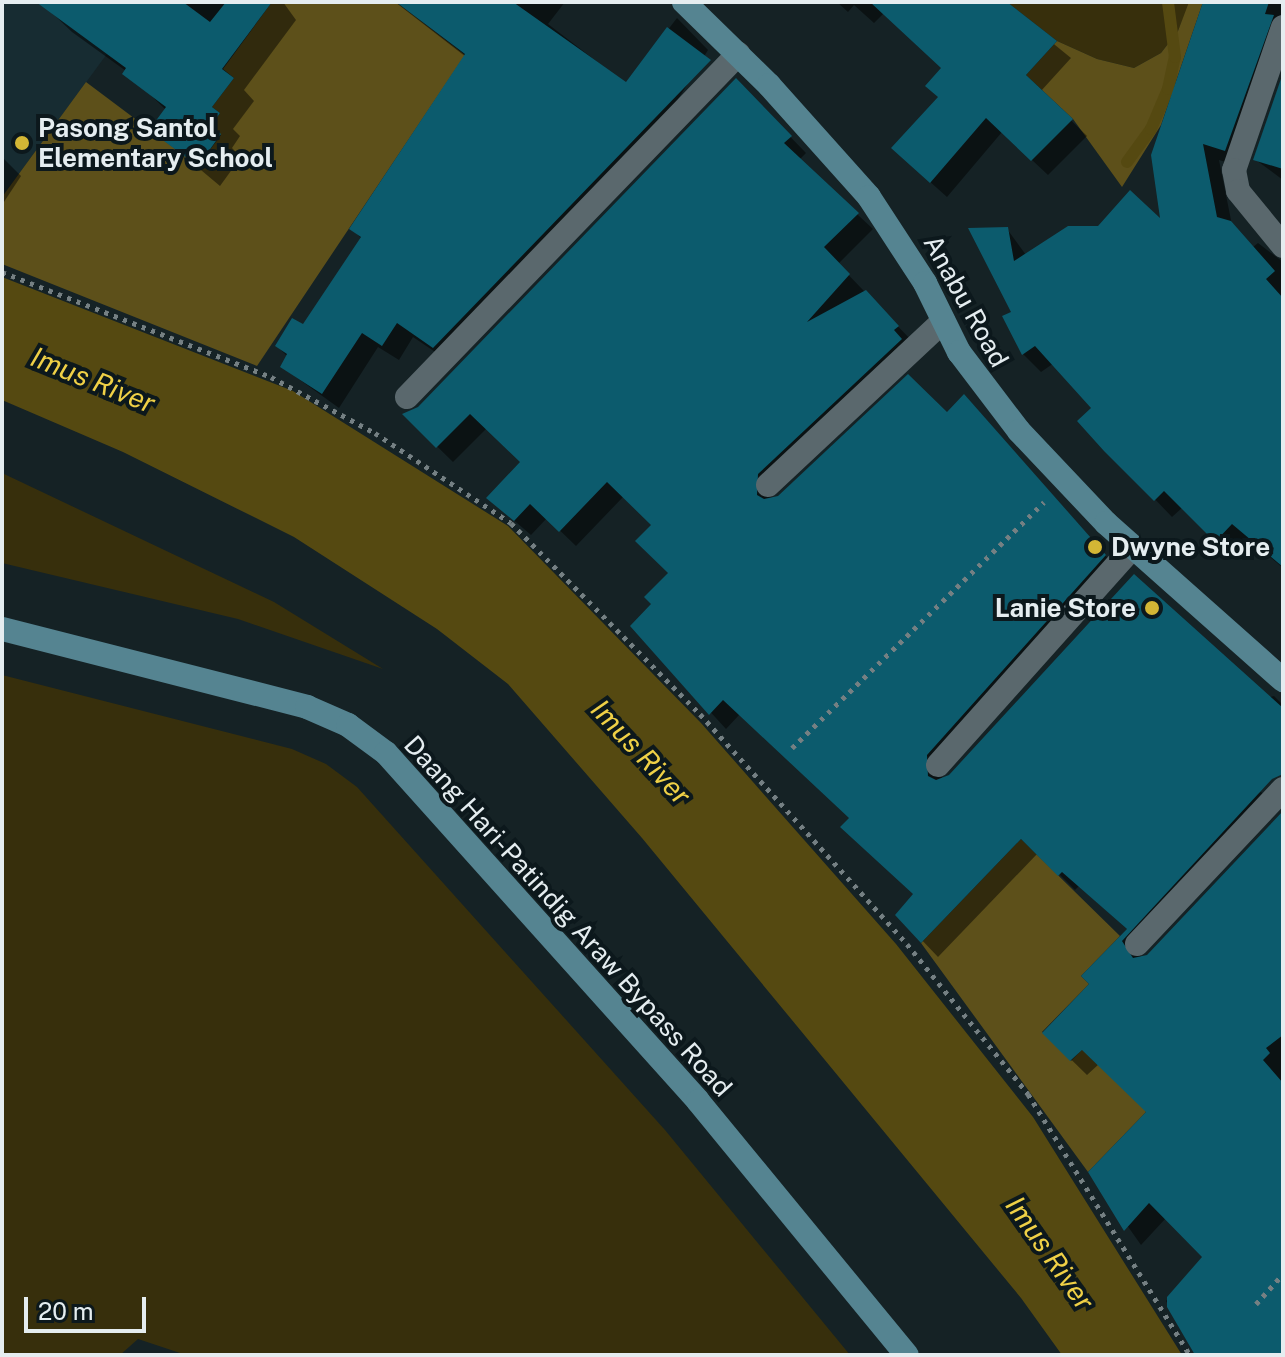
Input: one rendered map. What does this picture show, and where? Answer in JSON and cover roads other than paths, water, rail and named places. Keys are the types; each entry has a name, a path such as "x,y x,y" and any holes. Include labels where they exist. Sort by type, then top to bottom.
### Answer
{"main road":[{"name":"Anabu Road","path":"684,2 738,54 869,197 983,390 1065,482 1132,548 1283,680"},
{"name":"Daang Hari-Patindig Araw Bypass Road","path":"2,629 307,707 348,725 386,753 698,1101 907,1355"}],"street":[{"path":"1283,27 1234,170 1238,191 1283,246"},
{"path":"407,397 738,54"},
{"path":"768,485 943,321"},
{"path":"938,765 1132,548"},
{"path":"1137,944 1283,789"}],"water":[{"name":"Imus River","path":"2,277 293,391 508,526 701,723 896,944 1033,1117 1182,1355 1062,1355 1021,1298 642,838 508,684 437,629 294,537 123,452 2,400"}],"waterway":[{"path":"1127,162 1151,129 1168,89 1175,57 1168,2"}],"place":[{"name":"Pasong Santol Elementary School","path":"22,143"},
{"name":"Dwyne Store","path":"1095,547"},
{"name":"Lanie Store","path":"1152,608"}]}
